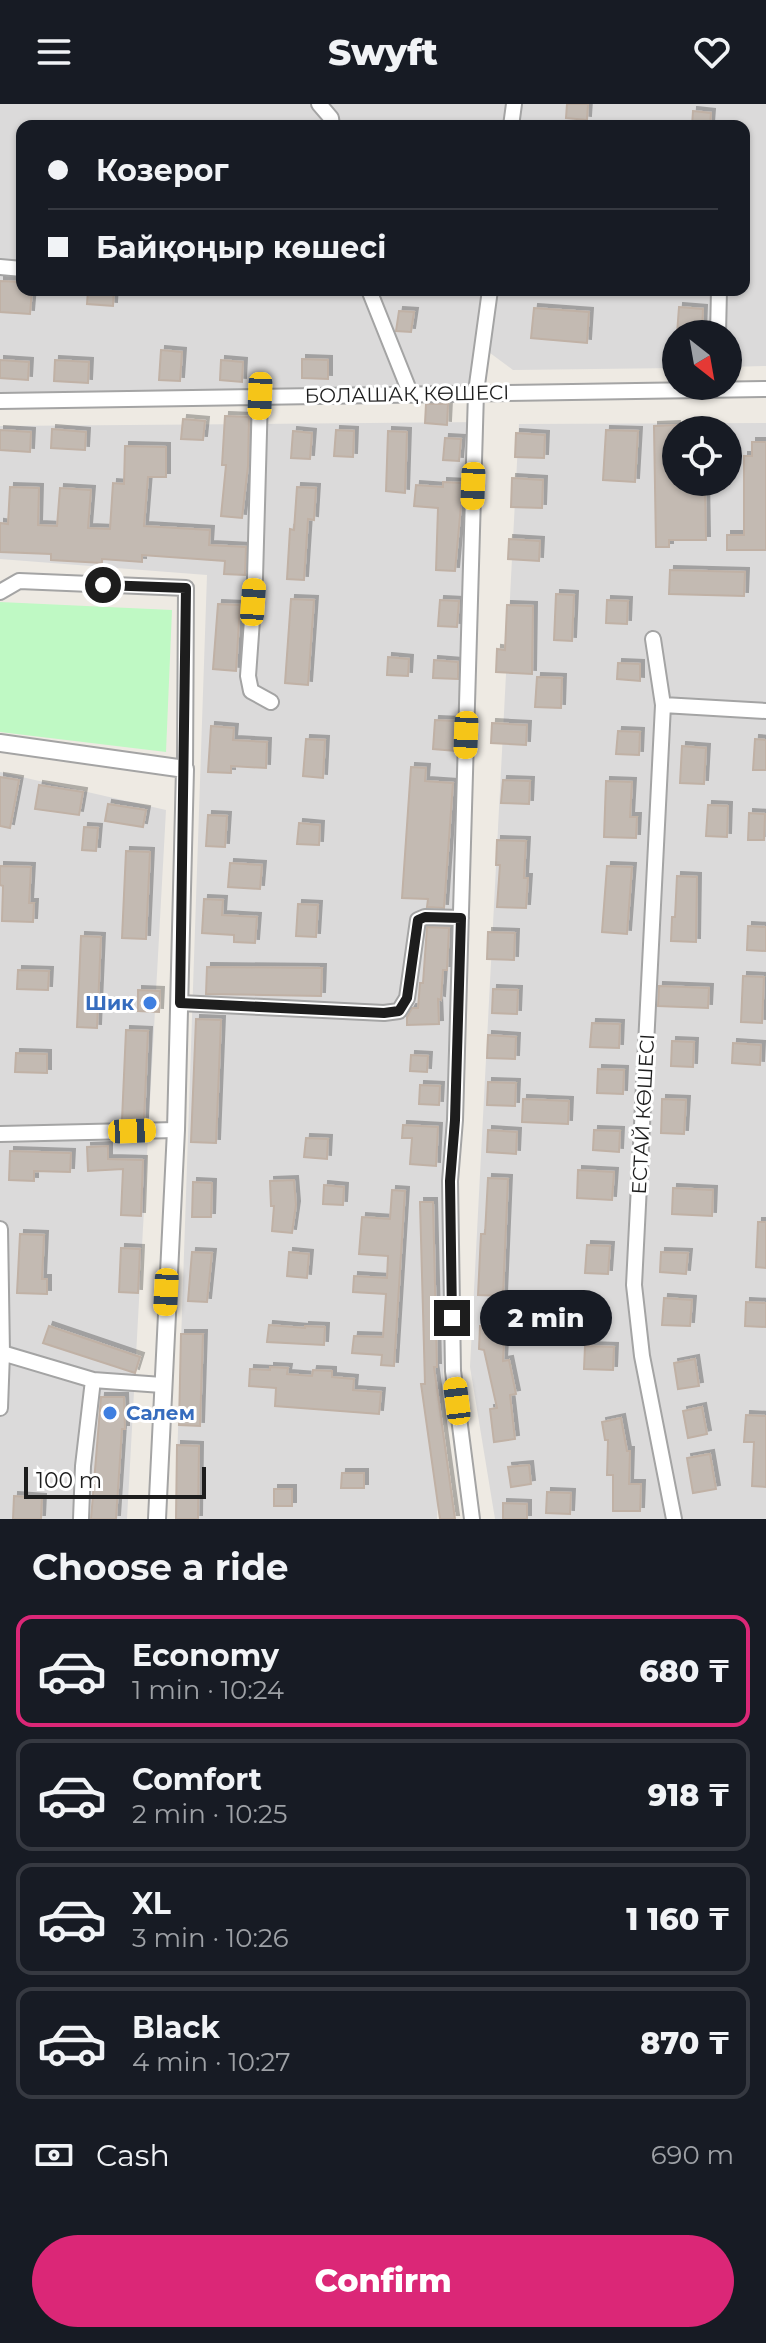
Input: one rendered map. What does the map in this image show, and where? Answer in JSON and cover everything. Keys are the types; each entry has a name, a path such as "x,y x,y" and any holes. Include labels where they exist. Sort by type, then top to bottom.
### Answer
{"street":[{"path":"319,104 331,120"},
{"path":"371,296 411,395"},
{"path":"472,1519 453,1371 450,1181 455,1120 476,392 489,296"},
{"path":"718,320 719,296"},
{"name":"БОЛАШАҚ КӨШЕСІ","path":"0,401 662,388"},
{"name":"БОЛАШАҚ КӨШЕСІ","path":"742,388 766,389"},
{"path":"260,396 255,578 248,676 251,691 271,702"},
{"path":"0,592 19,581 186,588 180,1003 157,1519"},
{"name":"ЕСТАЙ КӨШЕСІ","path":"653,639 663,705 634,1285 642,1356 674,1519"},
{"path":"663,705 766,711"},
{"path":"0,743 185,769"},
{"path":"180,1003 384,1013 399,1011 407,998 418,920 425,917 461,918"},
{"path":"0,1134 176,1130"},
{"path":"0,1229 0,1408"},
{"path":"2,1353 93,1380 162,1385"},
{"path":"81,1519 83,1466 93,1380"}],"shaded area":[{"path":"0,104 766,104 766,366 742,367 742,320 662,320 662,368 513,370 486,350 479,385 0,393"},
{"path":"484,422 437,1519 175,1519 207,575 0,559 0,426"},
{"path":"662,423 662,496 742,496 742,423 766,423 766,1519 495,1519 470,1367 519,424"},
{"path":"0,772 166,810 127,1519 0,1519"}],"green space":[{"path":"0,602 172,610 166,752 0,732"}],"building":[{"path":"567,104 588,104 587,120 566,118"},
{"path":"693,111 711,113 710,120 692,120"},
{"path":"0,281 16,282 16,296 32,296 30,314 0,312"},
{"path":"88,296 114,296 113,306 87,304"},
{"path":"679,307 703,309 703,320 678,320"},
{"path":"534,308 589,312 587,343 531,338"},
{"path":"399,311 414,312 411,332 396,331"},
{"path":"161,350 182,352 180,381 159,380"},
{"path":"302,359 328,360 328,379 302,378"},
{"path":"0,360 29,362 28,380 0,378"},
{"path":"55,360 89,362 88,383 54,381"},
{"path":"221,360 243,362 242,382 220,380"},
{"path":"426,404 448,404 447,425 425,423"},
{"path":"225,416 249,417 242,518 221,516 226,465 222,465"},
{"path":"183,419 205,421 203,440 181,439"},
{"path":"654,426 662,426 662,496 705,496 706,540 669,540 669,547 656,547"},
{"path":"52,429 86,432 85,450 51,448"},
{"path":"0,430 31,432 30,452 0,450"},
{"path":"336,430 354,431 353,457 334,456"},
{"path":"606,430 638,431 635,482 603,480"},
{"path":"293,431 312,433 310,459 291,458"},
{"path":"388,431 407,432 405,493 386,491"},
{"path":"516,433 545,435 544,458 515,457"},
{"path":"445,438 461,439 459,461 443,460"},
{"path":"752,442 766,442 766,550 727,550 727,535 744,535 744,456 752,456"},
{"path":"125,446 166,447 166,477 148,477 144,526 210,530 209,545 246,547 245,575 224,574 225,561 142,555 142,562 102,559 102,563 51,560 51,554 0,552 0,523 8,524 10,487 39,488 38,525 57,526 60,488 91,490 88,528 110,529 113,483 124,484"},
{"path":"512,478 543,480 542,508 511,507"},
{"path":"443,482 463,483 455,571 436,570 438,508 414,506 416,485 443,487"},
{"path":"297,487 316,488 314,520 308,519 304,580 287,579 290,529 294,530"},
{"path":"509,539 540,541 539,561 508,559"},
{"path":"670,570 745,572 744,596 669,594"},
{"path":"556,594 574,595 572,641 554,640"},
{"path":"291,599 314,600 308,685 285,683"},
{"path":"440,600 459,601 457,627 438,626"},
{"path":"607,600 628,601 627,624 606,623"},
{"path":"218,604 240,605 236,671 213,669"},
{"path":"507,605 533,606 532,674 496,672 497,649 505,650"},
{"path":"388,657 409,659 408,676 387,675"},
{"path":"434,660 458,662 458,679 433,678"},
{"path":"618,663 640,664 640,681 617,679"},
{"path":"537,677 562,678 561,708 535,707"},
{"path":"435,720 456,721 456,751 433,749"},
{"path":"492,723 527,725 526,745 491,743"},
{"path":"211,726 234,728 233,740 267,742 266,768 231,766 231,773 208,772"},
{"path":"618,731 640,732 639,755 616,754"},
{"path":"306,739 325,740 323,778 303,776"},
{"path":"755,739 766,740 766,770 753,770"},
{"path":"682,746 706,748 704,784 680,783"},
{"path":"411,767 426,768 425,781 453,783 444,908 427,907 428,899 402,898"},
{"path":"0,777 19,780 10,828 0,826"},
{"path":"503,780 530,781 529,804 501,803"},
{"path":"606,781 632,782 630,817 637,817 636,838 604,837"},
{"path":"39,785 83,792 79,815 35,809"},
{"path":"108,804 146,810 143,827 105,821"},
{"path":"708,805 728,806 727,837 706,836"},
{"path":"749,813 765,814 764,840 748,840"},
{"path":"208,815 227,816 225,847 206,846"},
{"path":"299,823 320,825 319,845 297,844"},
{"path":"84,827 98,828 96,851 82,850"},
{"path":"497,840 526,841 526,908 497,907 500,865 496,865"},
{"path":"126,851 150,852 146,939 122,938"},
{"path":"230,863 262,865 260,889 228,887"},
{"path":"0,866 31,867 29,903 34,903 33,922 2,921"},
{"path":"607,866 632,867 627,934 602,932"},
{"path":"677,876 697,877 696,942 671,941"},
{"path":"204,899 223,900 222,915 257,917 255,943 234,942 234,935 202,933"},
{"path":"298,904 318,905 316,937 296,936"},
{"path":"748,926 766,927 766,951 747,950"},
{"path":"427,927 449,928 447,970 443,970 441,1000 438,999 439,1024 407,1025 412,1008 418,1008"},
{"path":"488,932 515,933 514,960 487,959"},
{"path":"81,936 101,937 97,1028 77,1027"},
{"path":"207,967 322,968 321,996 206,994"},
{"path":"18,970 49,971 48,990 17,989"},
{"path":"743,976 764,977 762,1023 741,1022"},
{"path":"659,986 709,988 708,1008 658,1006"},
{"path":"493,989 518,990 517,1014 492,1013"},
{"path":"138,990 160,991 159,1012 138,1011"},
{"path":"196,1019 221,1020 216,1143 191,1142"},
{"path":"592,1023 620,1024 619,1048 590,1047"},
{"path":"126,1030 148,1031 144,1121 122,1120"},
{"path":"488,1035 516,1037 515,1059 487,1058"},
{"path":"672,1041 694,1042 693,1067 671,1066"},
{"path":"733,1043 761,1045 760,1065 732,1063"},
{"path":"16,1053 47,1054 47,1073 15,1072"},
{"path":"411,1055 428,1056 427,1072 410,1071"},
{"path":"598,1069 624,1070 623,1094 597,1093"},
{"path":"488,1082 516,1083 515,1106 487,1105"},
{"path":"420,1085 440,1086 439,1105 419,1104"},
{"path":"523,1099 569,1101 568,1124 522,1122"},
{"path":"662,1099 686,1100 684,1134 661,1133"},
{"path":"403,1125 438,1127 436,1166 410,1164 412,1138 402,1138"},
{"path":"488,1130 517,1132 516,1154 487,1152"},
{"path":"594,1130 620,1131 619,1152 593,1150"},
{"path":"306,1138 328,1139 327,1159 304,1157"},
{"path":"108,1146 108,1159 143,1160 141,1216 121,1215 123,1169 88,1171 87,1147"},
{"path":"10,1151 71,1153 70,1172 34,1171 34,1181 9,1180"},
{"path":"578,1170 614,1172 612,1200 577,1198"},
{"path":"488,1178 508,1179 503,1296 478,1295"},
{"path":"294,1180 296,1205 292,1233 272,1231 274,1206 271,1206 270,1181"},
{"path":"193,1182 212,1183 211,1217 192,1217"},
{"path":"324,1185 344,1187 343,1205 323,1204"},
{"path":"673,1188 713,1190 712,1216 672,1214"},
{"path":"392,1190 405,1191 394,1366 381,1365 382,1355 352,1353 354,1336 383,1337 386,1294 353,1292 354,1276 387,1278 388,1256 359,1254 362,1217 390,1219"},
{"path":"420,1202 433,1202 437,1367 434,1367 455,1519 440,1519 421,1384 425,1384"},
{"path":"758,1222 766,1222 766,1268 756,1267"},
{"path":"20,1234 44,1235 42,1279 47,1279 47,1294 17,1293"},
{"path":"587,1245 610,1246 608,1274 585,1273"},
{"path":"121,1248 140,1249 138,1293 119,1292"},
{"path":"192,1252 212,1253 207,1302 188,1301"},
{"path":"289,1252 309,1254 307,1278 287,1276"},
{"path":"661,1252 688,1253 686,1274 660,1272"},
{"path":"664,1298 692,1300 690,1326 662,1325"},
{"path":"746,1302 766,1303 766,1327 745,1326"},
{"path":"269,1325 325,1327 324,1345 267,1342"},
{"path":"49,1326 140,1357 135,1373 43,1343"},
{"path":"480,1326 505,1328 503,1361 509,1360 516,1394 510,1395 515,1439 494,1442 490,1409 497,1408 484,1350 479,1349"},
{"path":"181,1334 203,1334 200,1426 179,1425"},
{"path":"585,1346 614,1347 613,1370 584,1369"},
{"path":"695,1359 699,1386 678,1389 674,1363"},
{"path":"270,1367 288,1368 287,1374 312,1376 313,1370 332,1371 332,1377 354,1379 353,1390 381,1392 379,1414 275,1406 276,1388 249,1386 250,1369 270,1370"},
{"path":"101,1397 124,1397 125,1429 122,1429 116,1519 91,1519"},
{"path":"702,1407 707,1434 688,1438 683,1411"},
{"path":"746,1415 766,1416 766,1487 752,1486 754,1442 744,1442"},
{"path":"621,1418 627,1451 630,1451 629,1484 641,1484 640,1511 613,1511 613,1475 607,1475 608,1440 605,1440 602,1422"},
{"path":"177,1445 199,1446 198,1519 176,1519"},
{"path":"710,1454 716,1489 693,1493 687,1458"},
{"path":"529,1465 531,1484 511,1487 508,1467"},
{"path":"342,1473 364,1473 364,1488 341,1488"},
{"path":"274,1489 292,1489 292,1506 274,1506"},
{"path":"547,1492 571,1493 570,1514 546,1513"},
{"path":"14,1496 42,1498 41,1519 13,1519"},
{"path":"503,1503 527,1504 527,1519 503,1519"}],"place":[{"name":"Шик","path":"150,1003"},
{"name":"Салем","path":"110,1413"}],"route":[{"path":"103,585 186,588 180,1003 384,1013 399,1011 407,998 418,920 425,917 461,918 455,1120 450,1181 452,1318"}]}
